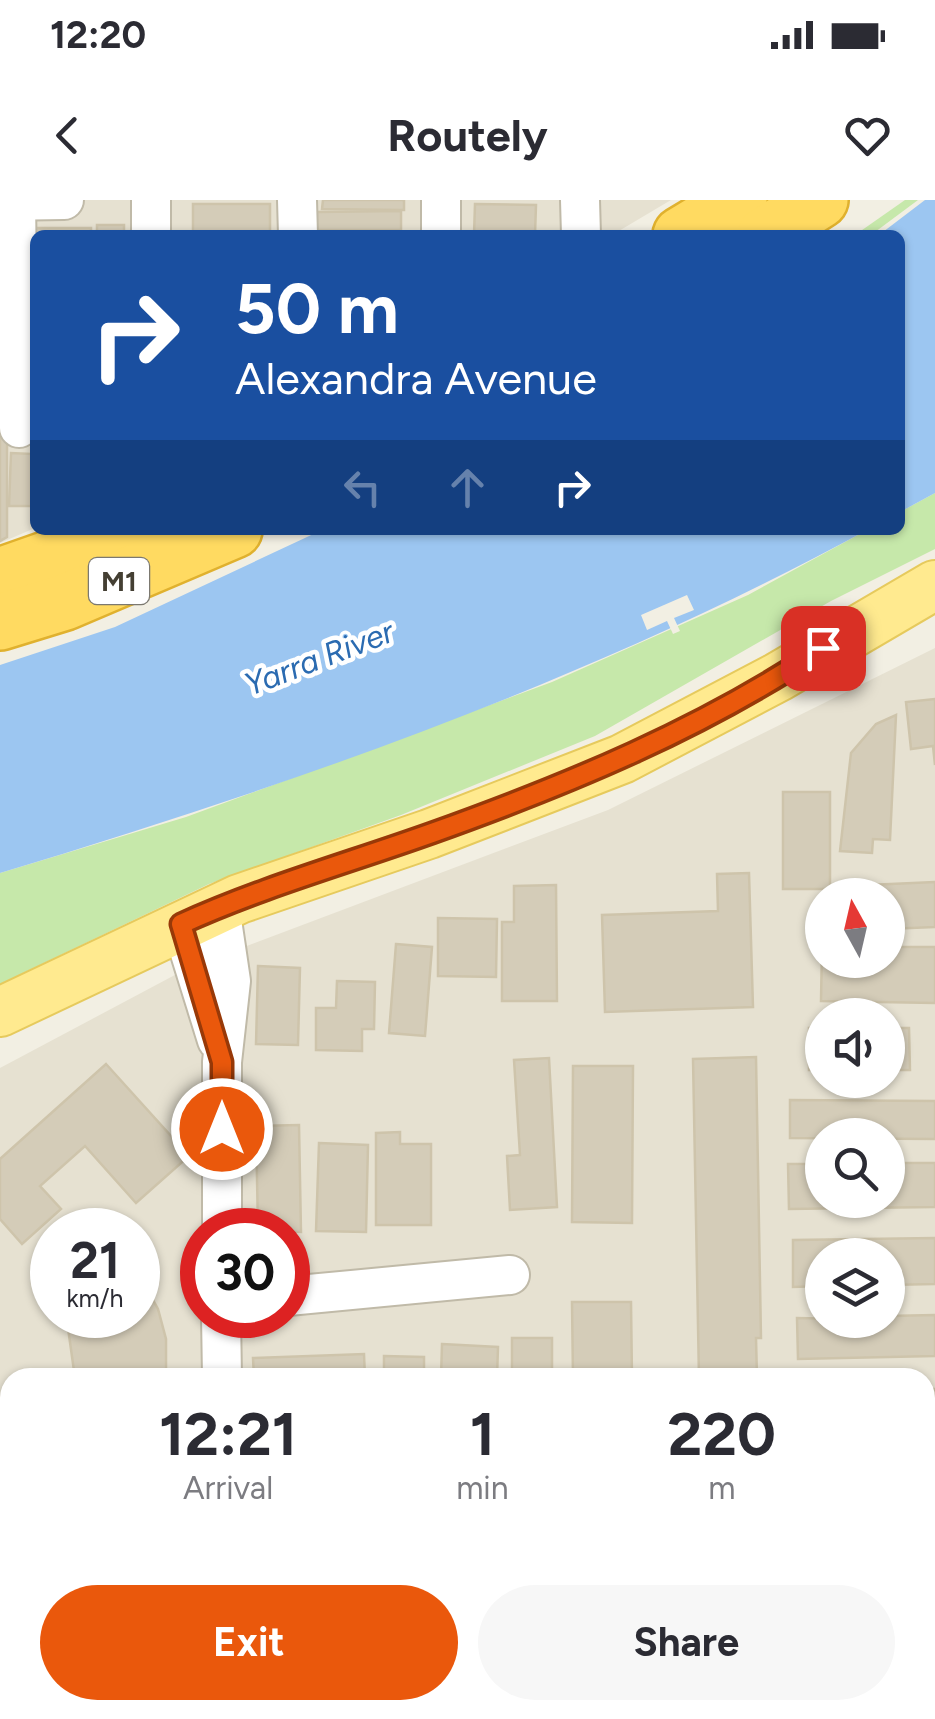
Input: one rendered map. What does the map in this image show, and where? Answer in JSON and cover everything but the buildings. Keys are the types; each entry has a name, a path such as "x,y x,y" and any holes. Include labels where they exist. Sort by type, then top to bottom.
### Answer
{"highway":[{"path":"689,230 738,200"},
{"path":"772,230 820,200"},
{"name":"M1","path":"0,576 117,535"},
{"name":"M1","path":"0,622 65,602 222,535"}],"main road":[{"path":"0,1012 200,916 622,759 778,678 935,585"}],"street":[{"path":"0,200 64,200"},
{"path":"16,200 19,428"},
{"path":"151,200 151,230"},
{"path":"298,200 298,230"},
{"path":"441,200 441,230"},
{"path":"580,200 581,230"},
{"path":"200,916 222,1062 222,1208"},
{"path":"310,1294 510,1275"},
{"path":"222,1338 222,1368"}],"shaded area":[{"path":"0,200 671,200 620,230 30,230 30,530 0,543"},
{"path":"935,648 935,1368 0,1368 0,1068 188,968 608,810"}],"green space":[{"path":"905,200 918,200 878,230 862,230"},
{"path":"935,493 935,549 831,601 595,736 401,815 209,884 0,984 0,873 186,817 552,682 748,595 858,535 905,535 905,509"}],"water":[{"path":"925,200 935,200 935,493 905,509 905,230 886,230"},
{"name":"Yarra River","path":"311,535 857,535 658,634 443,724 223,802 0,873 0,665 115,627"}],"pier":[{"path":"687,595 694,610 674,618 680,631 673,634 667,621 647,630 641,615"}],"route":[{"path":"222,1129 222,1062 210,1010 181,924 238,898 555,788 672,736 778,678 823,648"}]}
